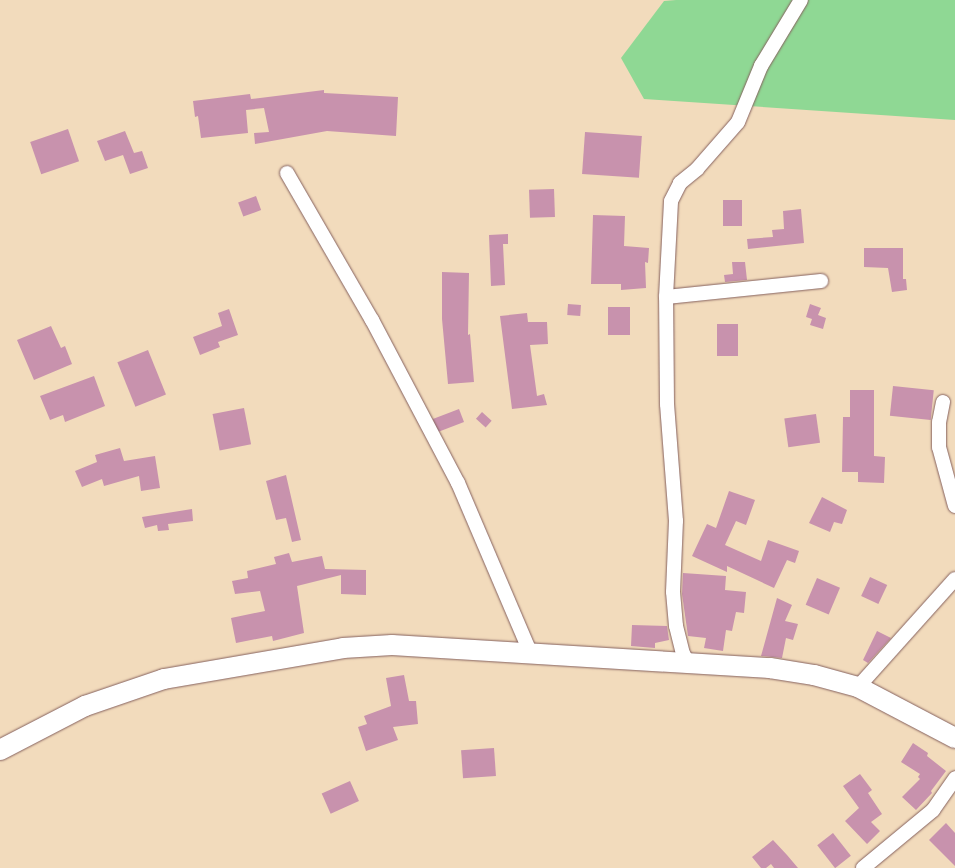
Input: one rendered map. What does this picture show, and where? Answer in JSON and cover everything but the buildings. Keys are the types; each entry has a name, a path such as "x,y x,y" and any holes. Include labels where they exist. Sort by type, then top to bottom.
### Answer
{"street":[{"path":"690,665 683,654 673,592 676,522 667,404 666,297 671,202 680,183 697,169 738,122 761,66 801,0"},
{"path":"287,173 372,320 458,483 531,654"},
{"path":"666,297 821,281"},
{"path":"942,402 938,422 939,447 945,477 955,506"},
{"path":"858,687 955,579"},
{"path":"0,750 85,706 164,679 343,648 392,645 690,665 770,668 814,675 858,687 955,738"},
{"path":"863,868 933,810 955,778"}],"green space":[{"path":"955,0 955,120 644,99 621,58 664,1"}]}
